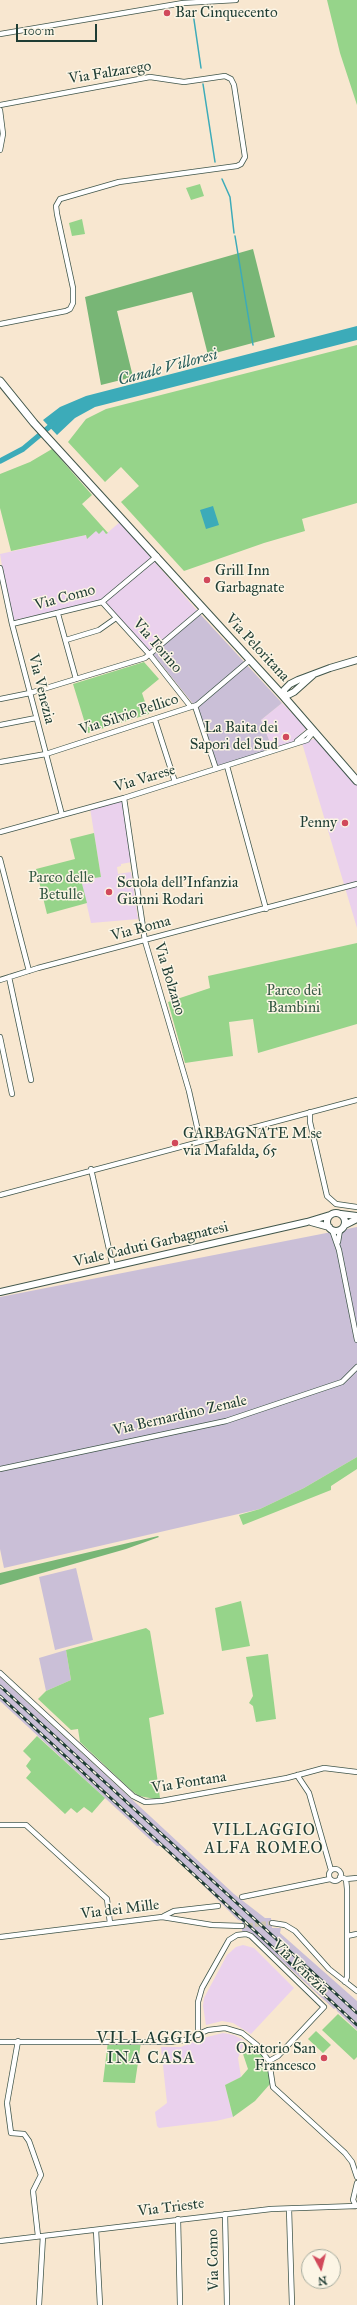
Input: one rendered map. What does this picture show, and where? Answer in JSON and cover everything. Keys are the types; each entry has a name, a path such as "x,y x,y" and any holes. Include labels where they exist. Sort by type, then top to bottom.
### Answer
{"main road":[{"name":"Via Peloritana","path":"0,381 56,441 56,444 203,609 284,697 357,781"}],"street":[{"path":"0,34 183,3 236,0"},
{"name":"Via Falzarego","path":"0,105 146,77 158,76 184,82 228,76 232,80 235,87 244,153 241,164 234,167 119,182 60,199 56,206 72,288 73,303 70,309 66,311 0,324"},
{"path":"0,110 3,134 0,150"},
{"name":"Via Como","path":"12,624 58,614 102,602 157,556"},
{"name":"Via Venezia","path":"0,568 12,624 62,815"},
{"name":"Via Torino","path":"102,602 150,655 193,707 216,769"},
{"path":"0,699 30,693 76,680 150,655 203,609"},
{"path":"58,614 76,680"},
{"path":"66,640 99,630 116,618"},
{"name":"Via Silvio Pellico","path":"0,762 46,754 193,707 207,699 250,660"},
{"path":"284,697 284,690 290,684 357,660"},
{"path":"0,725 36,718"},
{"path":"155,720 175,782"},
{"name":"Via Varese","path":"0,832 124,798 227,766 296,743 308,732 314,731"},
{"path":"227,766 266,909"},
{"name":"Via Bolzano","path":"124,798 145,940 187,1084 200,1140"},
{"path":"0,859 29,971"},
{"name":"Via Roma","path":"0,980 357,884"},
{"path":"9,977 31,1080"},
{"path":"0,1037 12,1094"},
{"path":"0,1195 91,1169 357,1100"},
{"path":"310,1112 312,1135 329,1199 344,1206 357,1207"},
{"path":"91,1169 114,1267"},
{"path":"357,1216 336,1213 330,1215 327,1220 339,1250 357,1340"},
{"path":"341,1214 345,1219 345,1225"},
{"name":"Viale Caduti Garbagnatesi","path":"0,1292 307,1222 330,1215"},
{"path":"339,1250 340,1230 345,1225 357,1220"},
{"name":"Viale Caduti Garbagnatesi","path":"307,1222 321,1224 331,1228"},
{"path":"331,1228 340,1230"},
{"name":"Via Bernardino Zenale","path":"0,1469 226,1421 342,1382 357,1367"},
{"name":"Via Fontana","path":"0,1673 139,1800 145,1802 161,1801 297,1775 324,1768 357,1772"},
{"path":"297,1775 309,1793 331,1870 329,1875 330,1879"},
{"path":"0,1825 23,1824 31,1829 107,1899 110,1923"},
{"path":"331,1870 339,1871 340,1877"},
{"path":"242,1897 330,1879 337,1881 340,1877"},
{"path":"340,1877 346,1879 357,1878"},
{"path":"345,1982 347,1977 346,1879"},
{"path":"162,1917 174,1911 218,1906"},
{"name":"Via dei Mille","path":"0,1937 162,1917 221,1926 242,1926"},
{"path":"272,1923 285,1925 295,1931 324,1963 357,1991"},
{"name":"Via Venezia","path":"198,2034 198,2002 202,1988 229,1940 237,1935 246,1934 251,1936 324,2008 278,2056 269,2061"},
{"path":"347,1936 357,1934"},
{"path":"0,2042 158,2042 185,2040 217,2028 232,2028 250,2039 269,2061 273,2087 346,2153 352,2162 357,2177"},
{"path":"18,2041 8,2110 11,2133 24,2134 29,2141 41,2175 33,2191 40,2236 39,2305"},
{"path":"356,2206 355,2198 357,2183"},
{"path":"345,2207 355,2198"},
{"name":"Via Trieste","path":"0,2241 225,2214 356,2206"},
{"path":"289,2209 292,2305"},
{"name":"Via Como","path":"225,2214 227,2305"},
{"path":"178,2219 180,2305"},
{"path":"96,2230 100,2305"}],"shaded area":[{"path":"120,522 200,614 153,654 100,601 11,621 0,554 86,535 87,538 96,531 103,530 106,534"},
{"path":"200,614 282,703 261,720 273,750 217,767 194,705 153,654"},
{"path":"282,703 307,728 290,745 273,750 261,720"},
{"path":"316,738 357,785 357,928 302,743"},
{"path":"123,799 132,862 121,864 121,866 117,867 118,874 131,872 138,919 91,923 81,880 101,877 90,808"},
{"path":"357,1227 357,1457 304,1488 260,1509 4,1568 0,1549 0,1297"},
{"path":"76,1568 93,1640 55,1650 39,1577"},
{"path":"66,1650 71,1680 46,1691 39,1658"},
{"path":"0,1677 234,1894 265,1918 271,1918 272,1928 281,1928 280,1933 357,2001 357,2030 337,2011 336,2008 334,2009 250,1932 242,1931 242,1921 238,1920 194,1876 161,1846 157,1846 0,1701"},
{"path":"243,1945 254,1948 294,1988 251,2034 233,2023 222,2021 206,2025 203,2006 204,1998 227,1955 236,1947"},
{"path":"223,2033 234,2035 245,2041 238,2058 241,2077 225,2085 233,2117 216,2121 159,2128 157,2126 155,2112 167,2103 161,2047 181,2047 203,2038"}],"green space":[{"path":"327,0 357,0 357,105 340,53"},
{"path":"200,184 204,196 191,200 186,188"},
{"path":"82,219 85,234 72,236 69,223"},
{"path":"253,249 275,337 208,355 192,292 117,311 133,377 101,385 85,297"},
{"path":"357,345 357,503 302,519 305,531 264,543 184,571 121,502 139,486 121,467 105,482 68,442 86,419 106,409"},
{"path":"52,449 92,495 82,504 108,533 106,534 103,530 99,534 96,531 87,539 86,535 11,551 0,508 0,474 30,462"},
{"path":"144,662 159,679 142,693 149,714 88,733 73,684"},
{"name":"Parco delle Betulle","path":"94,833 101,877 81,880 87,903 47,914 36,869 75,859 70,839"},
{"name":"Parco dei Bambini","path":"357,943 357,1024 258,1053 253,1019 229,1022 233,1056 185,1063 168,1002 210,988 208,976"},
{"path":"357,1457 357,1469 331,1486 331,1490 243,1525 239,1515 260,1509 304,1488"},
{"path":"159,1537 126,1549 0,1585 0,1573"},
{"path":"241,1601 250,1646 222,1651 215,1608"},
{"path":"146,1628 150,1631 164,1714 149,1718 160,1798 155,1799 139,1796 132,1791 80,1742 78,1729 71,1730 38,1699 46,1691 71,1680 66,1650"},
{"path":"268,1654 276,1719 256,1722 253,1706 249,1703 253,1696 246,1657"},
{"path":"37,1736 105,1798 92,1813 84,1807 77,1813 71,1808 65,1814 26,1778 31,1772 26,1766 31,1759 23,1751"},
{"path":"338,2014 357,2031 357,2057 354,2060 322,2030"},
{"path":"316,2031 331,2045 323,2053 308,2039"},
{"path":"108,2041 141,2042 135,2083 103,2082"},
{"path":"251,2043 267,2059 270,2084 255,2101 233,2117 225,2085 241,2077 248,2069 243,2054"}],"water":[{"path":"357,326 357,340 95,407 75,418 57,435 43,420 60,407 86,396"},
{"path":"213,506 219,525 206,529 200,510"}],"waterway":[{"path":"193,13 201,68"},
{"path":"203,84 215,162"},
{"path":"222,179 230,197 234,233"},
{"path":"235,236 253,345"},
{"name":"Canale Villoresi","path":"0,461 23,449 54,423"}],"tunnel":[{"path":"242,1926 272,1923"}],"railway":[{"path":"0,1686 357,2013"},
{"path":"0,1696 357,2025"}],"place":[{"name":"Bar Cinquecento","path":"167,13"},
{"name":"Grill Inn Garbagnate","path":"207,580"},
{"name":"La Baita dei Sapori del Sud","path":"286,737"},
{"name":"Penny","path":"345,823"},
{"name":"Scuola dell'Infanzia Gianni Rodari","path":"109,892"},
{"name":"GARBAGNATE M.se via Mafalda, 65","path":"175,1143"},
{"name":"Oratorio San Francesco","path":"324,2058"}],"district":[{"name":"VILLAGGIO ALFA ROMEO","path":"264,1840"},
{"name":"VILLAGGIO INA CASA","path":"151,2049"}]}
